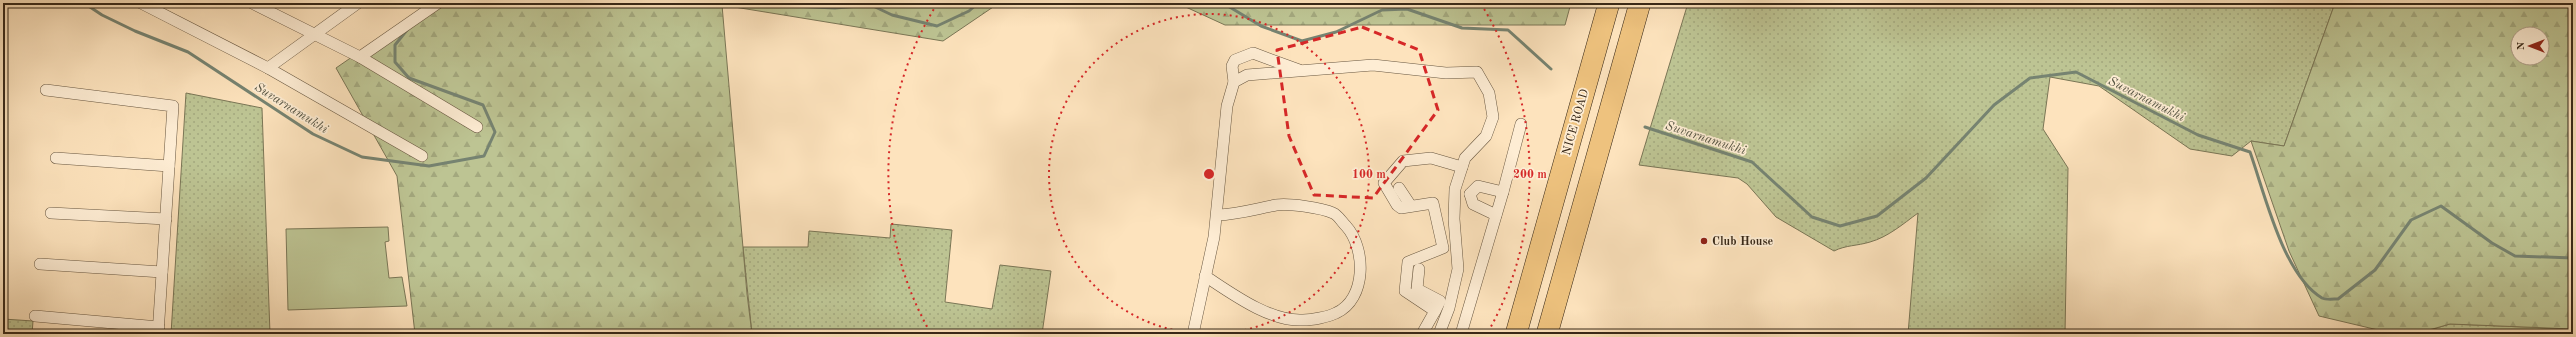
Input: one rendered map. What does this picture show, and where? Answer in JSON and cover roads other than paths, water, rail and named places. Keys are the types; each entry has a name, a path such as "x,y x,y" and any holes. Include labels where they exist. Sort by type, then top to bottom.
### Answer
{"highway":[{"name":"NICE ROAD","path":"1516,334 1609,3"},
{"path":"1547,334 1640,3"}],"street":[{"path":"141,3 268,68 422,156"},
{"path":"252,3 312,35 360,57 477,127"},
{"path":"268,68 358,3"},
{"path":"360,57 438,3"},
{"path":"1193,334 1217,215 1227,106 1234,82 1232,66 1235,60 1253,53 1303,71"},
{"path":"1234,82 1247,75 1373,65 1446,73 1477,72 1484,80 1489,93 1493,117 1486,136 1465,158 1455,189 1454,219 1458,269 1449,308 1439,334"},
{"path":"35,316 158,330 173,106 46,90"},
{"path":"1461,334 1503,192 1521,124"},
{"path":"56,158 169,166"},
{"path":"1435,311 1405,292 1408,262 1443,248 1433,203 1401,208 1397,205 1384,184 1386,178 1403,160 1430,158 1462,167"},
{"path":"1470,194 1478,186 1503,192"},
{"path":"1399,188 1411,206"},
{"path":"1455,189 1470,194 1474,204 1496,215"},
{"path":"1205,276 1242,300 1278,317 1303,321 1336,313 1344,307 1356,291 1361,272 1360,252 1352,233 1334,214 1278,205 1242,214 1217,215"},
{"path":"51,213 166,219"},
{"path":"40,264 162,272"},
{"path":"1419,269 1417,289 1440,301 1422,334"}],"waterway":[{"name":"Suvarnamukhi","path":"84,3 102,15 135,31 188,52 313,134 362,157 429,166 484,156 495,132 483,105 409,78 395,62 395,45 407,30"},
{"name":"Suvarnamukhi","path":"783,3 793,6 835,8 871,5 892,15 937,26 969,11 978,3"},
{"name":"Suvarnamukhi","path":"1223,3 1261,26 1302,41 1336,32 1382,10 1407,9 1462,28 1508,30 1551,69"},
{"name":"Suvarnamukhi","path":"1645,127 1752,162 1812,217 1840,226 1877,216 1926,178 1994,105 2030,78 2076,72 2198,135 2250,152 2269,211 2286,253 2296,271 2308,287 2324,299 2338,299 2375,270 2411,220 2441,206 2492,243 2515,256 2573,258"}],"place":[{"name":"Club House","path":"1704,241"}]}
